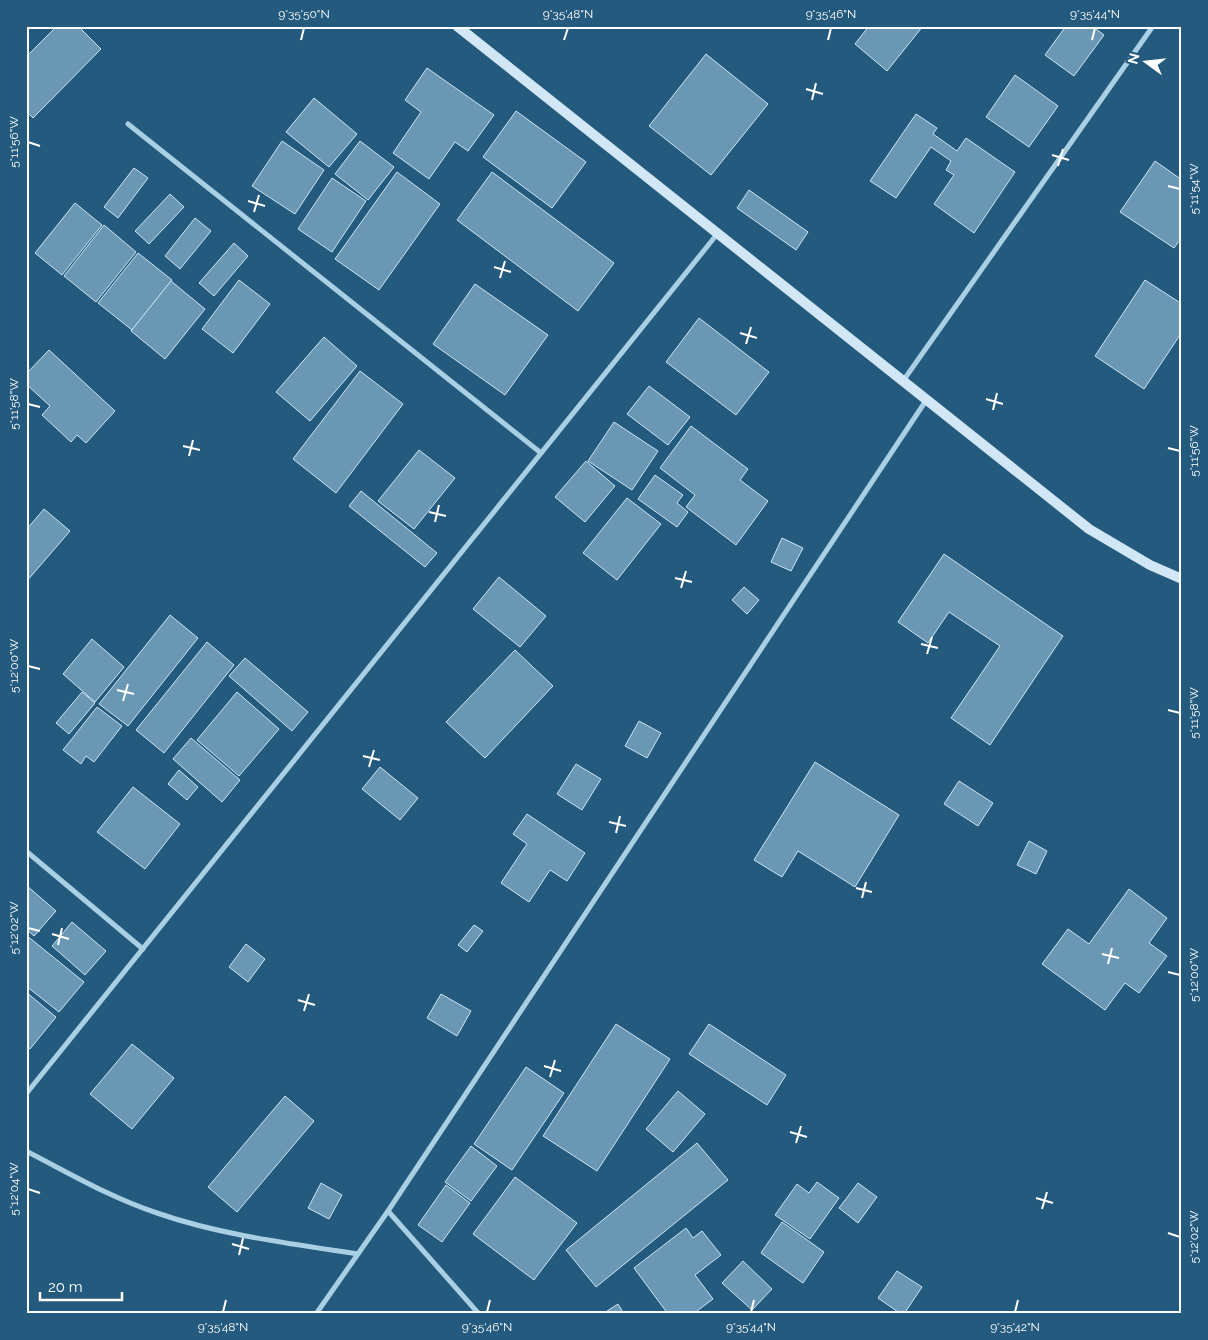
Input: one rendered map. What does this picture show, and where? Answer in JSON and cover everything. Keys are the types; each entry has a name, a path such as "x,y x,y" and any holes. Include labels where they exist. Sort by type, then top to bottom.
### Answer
{"street":[{"path":"457,26 1089,528 1150,565 1182,579"},
{"path":"903,381 1153,26"},
{"path":"128,124 541,452"},
{"path":"26,1094 718,233"},
{"path":"316,1314 388,1211 927,399"},
{"path":"26,851 143,949"},
{"path":"26,1151 97,1188 157,1213 263,1239 358,1254"},
{"path":"388,1211 479,1314"}],"building":[{"path":"57,26 78,26 101,49 33,118 26,111 26,57"},
{"path":"869,26 923,26 887,71 855,44"},
{"path":"1066,26 1092,26 1104,35 1074,76 1045,55"},
{"path":"706,54 768,104 711,175 649,126"},
{"path":"427,68 494,115 468,151 455,142 429,179 393,153 421,112 405,100"},
{"path":"1015,75 1058,106 1029,147 986,117"},
{"path":"314,98 357,134 329,167 286,132"},
{"path":"516,111 586,162 552,208 483,157"},
{"path":"916,114 937,128 933,134 957,151 966,138 1015,172 974,233 934,204 954,175 946,170 951,161 931,147 896,198 870,181"},
{"path":"282,141 324,170 295,214 252,186"},
{"path":"360,141 394,167 368,200 335,174"},
{"path":"1155,161 1182,180 1182,237 1174,248 1120,212"},
{"path":"134,168 148,178 118,218 104,207"},
{"path":"397,172 440,204 379,290 335,259"},
{"path":"492,172 614,263 578,311 457,220"},
{"path":"332,178 366,201 332,252 298,229"},
{"path":"749,190 808,232 796,250 737,208"},
{"path":"170,194 184,207 149,244 135,231"},
{"path":"75,203 102,225 62,275 35,253"},
{"path":"195,218 211,231 180,269 165,256"},
{"path":"104,225 136,252 96,302 64,276"},
{"path":"234,243 248,256 214,296 199,283"},
{"path":"138,253 172,280 132,330 98,303"},
{"path":"239,280 270,304 233,353 202,329"},
{"path":"1145,280 1182,304 1182,332 1144,389 1095,356"},
{"path":"171,281 205,309 165,359 131,331"},
{"path":"475,284 548,335 505,395 433,344"},
{"path":"699,318 769,372 736,415 666,362"},
{"path":"324,337 357,366 310,421 276,392"},
{"path":"49,350 115,411 86,443 77,435 71,442 42,415 50,406 26,384 26,374"},
{"path":"360,371 403,404 336,493 293,459"},
{"path":"649,386 690,417 668,445 627,414"},
{"path":"614,422 658,451 632,490 588,461"},
{"path":"691,426 748,469 740,480 768,501 736,545 686,507 695,495 660,468"},
{"path":"419,450 455,478 414,529 378,501"},
{"path":"586,461 615,486 585,522 555,497"},
{"path":"655,475 683,495 677,503 688,512 677,527 638,499"},
{"path":"361,491 437,553 425,567 349,506"},
{"path":"627,498 661,524 617,580 583,553"},
{"path":"44,509 70,531 26,582 26,530"},
{"path":"782,538 803,548 791,571 771,562"},
{"path":"944,554 1063,636 990,745 951,718 1000,646 949,612 928,643 898,622"},
{"path":"499,577 546,616 520,647 473,609"},
{"path":"744,587 759,600 747,614 732,600"},
{"path":"170,615 198,638 128,726 99,704"},
{"path":"92,639 124,667 95,702 63,674"},
{"path":"207,642 234,665 164,753 136,730"},
{"path":"515,650 553,686 485,758 446,722"},
{"path":"245,658 308,712 292,731 229,676"},
{"path":"82,692 95,703 69,734 56,723"},
{"path":"237,692 279,729 239,776 197,740"},
{"path":"97,707 122,726 94,762 86,756 81,764 63,750"},
{"path":"639,721 661,733 647,758 625,746"},
{"path":"191,738 240,780 222,802 173,759"},
{"path":"815,762 899,815 855,887 798,851 782,877 754,860"},
{"path":"576,764 601,779 582,810 557,794"},
{"path":"380,767 418,798 400,820 362,789"},
{"path":"179,770 198,787 187,800 168,784"},
{"path":"959,781 993,803 978,826 944,804"},
{"path":"133,787 180,824 145,869 97,832"},
{"path":"527,814 585,853 567,881 550,870 529,902 501,883 527,844 513,834"},
{"path":"1029,841 1047,851 1036,874 1017,865"},
{"path":"26,885 56,911 34,936 26,929"},
{"path":"1129,889 1167,918 1149,943 1167,956 1139,993 1125,983 1105,1010 1042,964 1068,929 1089,944"},
{"path":"72,922 106,951 85,975 52,946"},
{"path":"474,925 483,931 467,952 458,945"},
{"path":"26,935 84,982 59,1012 26,986"},
{"path":"246,944 265,959 248,982 229,967"},
{"path":"26,992 56,1017 30,1049 26,1046"},
{"path":"441,994 471,1011 457,1036 427,1018"},
{"path":"616,1024 670,1059 597,1171 543,1136"},
{"path":"709,1024 786,1075 767,1105 689,1054"},
{"path":"132,1044 174,1078 132,1129 90,1094"},
{"path":"526,1067 564,1093 512,1170 474,1144"},
{"path":"678,1091 705,1114 673,1152 646,1129"},
{"path":"285,1096 314,1121 237,1212 208,1187"},
{"path":"697,1143 728,1180 596,1287 566,1250"},
{"path":"471,1146 497,1166 471,1201 445,1182"},
{"path":"515,1177 577,1223 534,1280 473,1234"},
{"path":"817,1182 839,1198 810,1239 775,1215 797,1184 809,1193"},
{"path":"321,1183 342,1195 329,1219 308,1208"},
{"path":"858,1183 877,1197 858,1223 839,1208"},
{"path":"446,1185 470,1203 442,1242 418,1225"},
{"path":"782,1222 824,1252 803,1283 761,1253"},
{"path":"686,1228 693,1238 702,1231 721,1255 695,1275 713,1299 693,1314 668,1314 634,1268"},
{"path":"743,1261 772,1289 752,1310 722,1283"},
{"path":"897,1271 922,1287 904,1314 901,1314 878,1298"},
{"path":"618,1304 624,1314 604,1313"}]}
